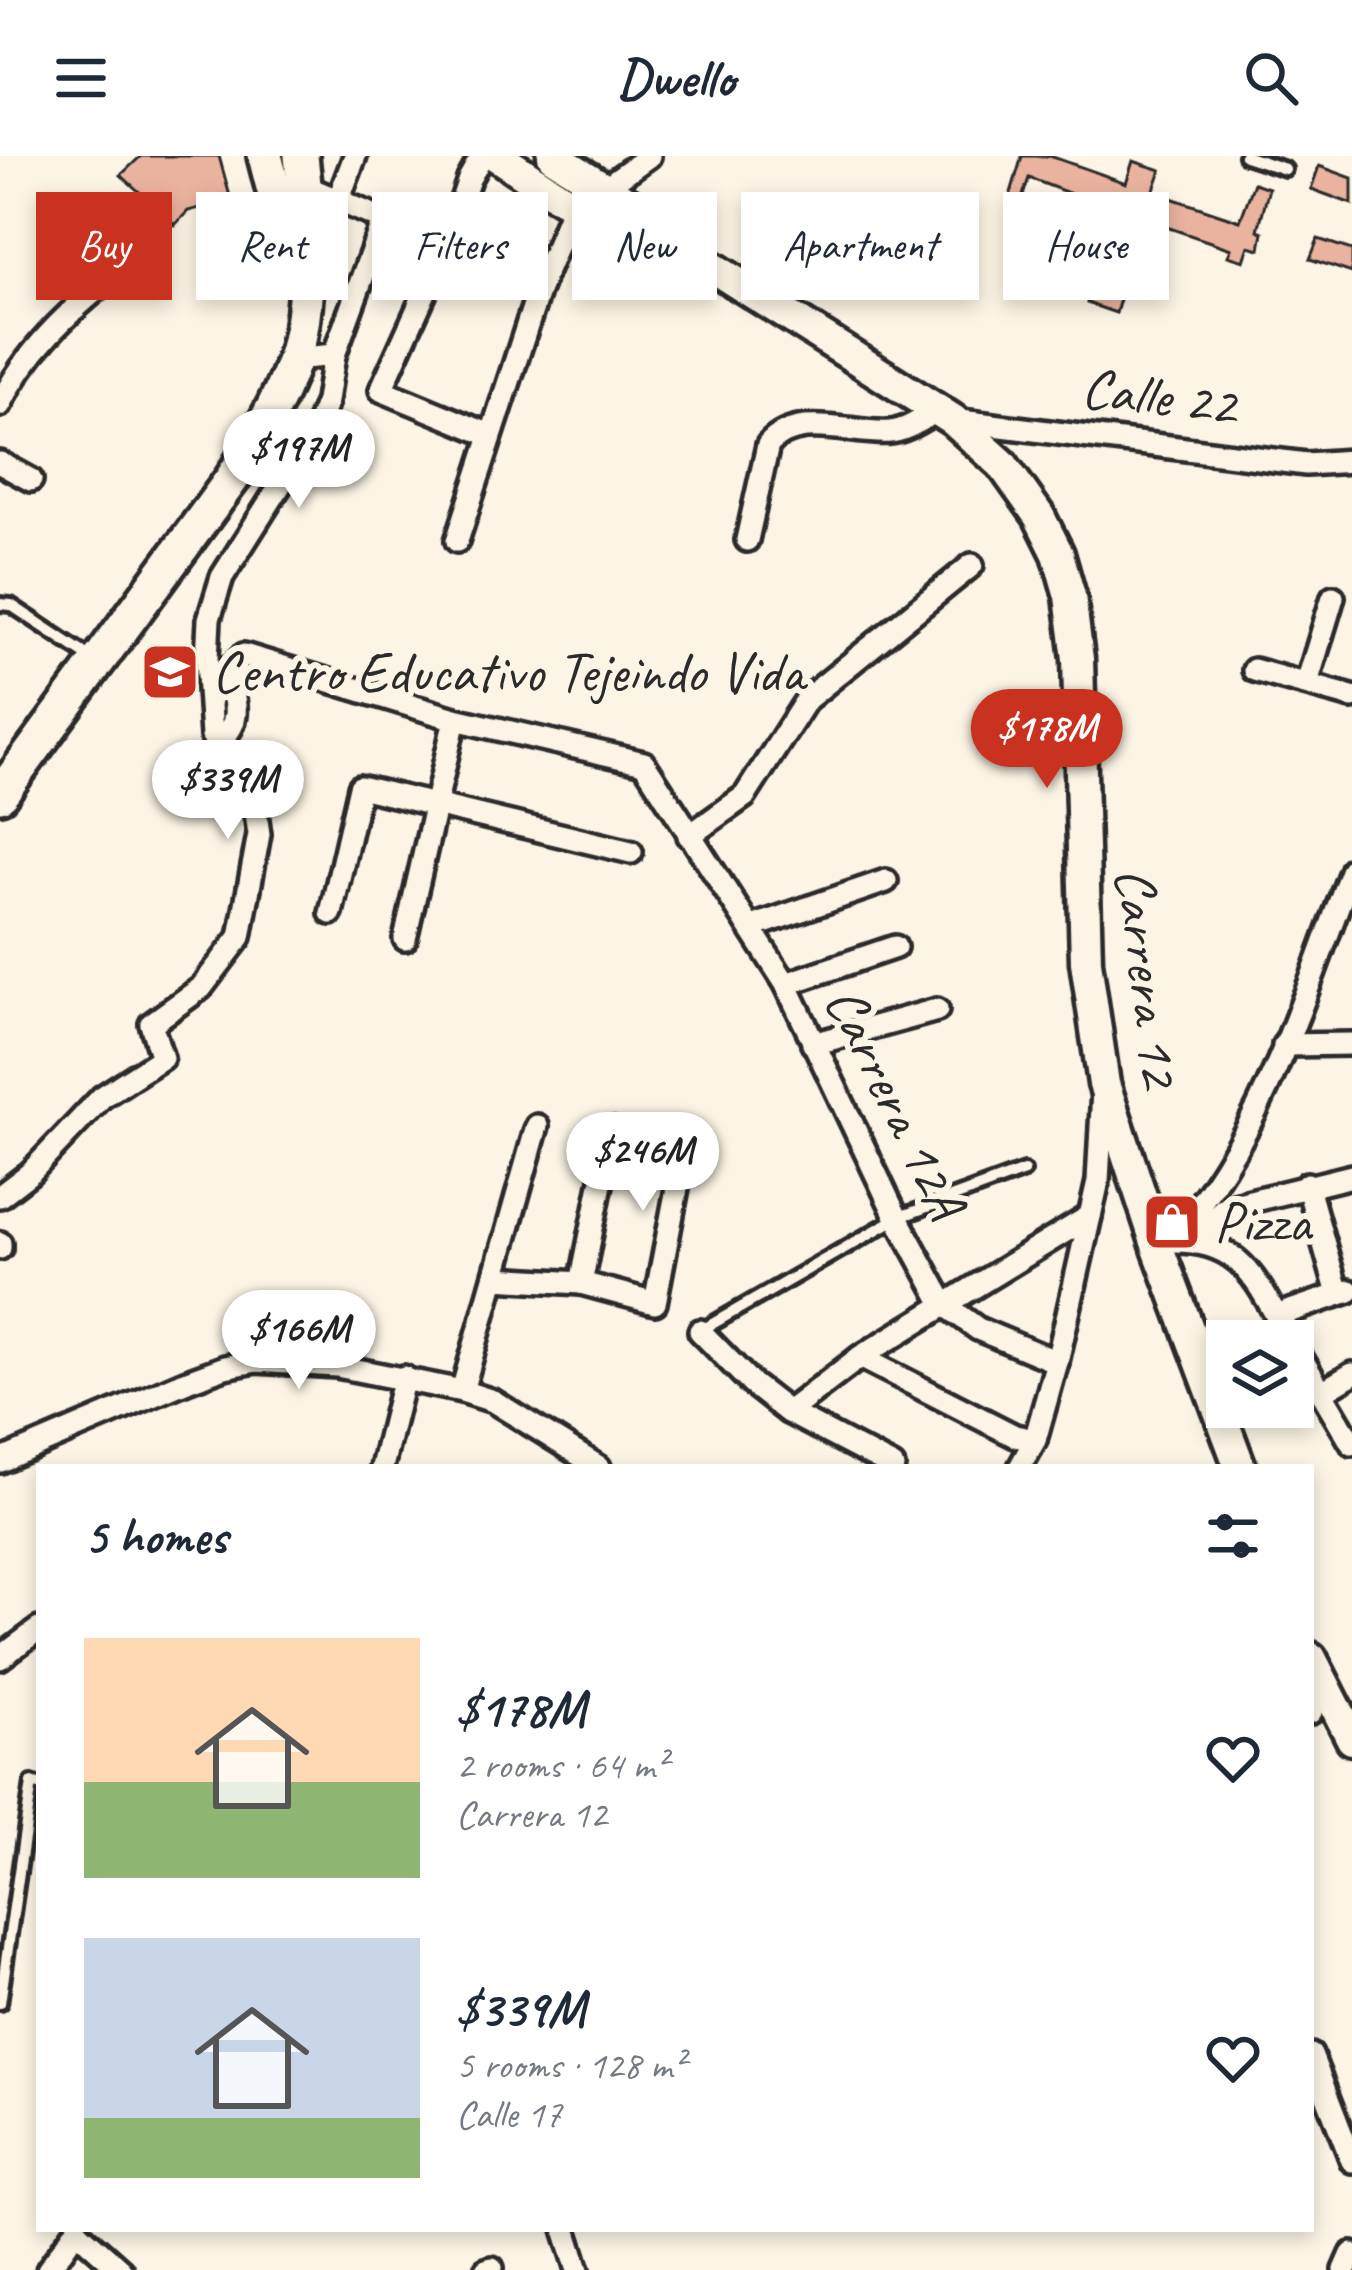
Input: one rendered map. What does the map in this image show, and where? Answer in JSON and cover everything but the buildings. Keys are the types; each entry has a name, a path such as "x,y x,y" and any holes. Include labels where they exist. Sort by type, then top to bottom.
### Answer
{"main road":[{"path":"265,156 304,301"},
{"path":"0,795 232,479 262,431 294,359 304,301 305,166"}],"street":[{"path":"341,192 355,156"},
{"path":"464,192 482,156"},
{"name":"Carrera 12","path":"497,156 572,203"},
{"name":"Carrera 12","path":"553,156 608,192"},
{"path":"597,192 649,156"},
{"path":"305,166 333,192"},
{"path":"548,265 572,209"},
{"path":"0,1196 30,1173 102,1097 162,1058 151,1024 201,988 240,937 259,834 253,792 212,736 209,619 222,577 317,427 327,401 334,355 372,251"},
{"name":"Carrera 12","path":"717,269 944,416 1002,464 1039,516 1058,554 1070,596 1078,659 1086,962 1104,1084 1239,1464"},
{"path":"0,405 11,382 63,316 83,300"},
{"path":"421,300 381,390 494,429"},
{"path":"457,541 535,300"},
{"path":"294,359 334,355"},
{"name":"Calle 22","path":"747,540 768,446 776,436 826,426 888,432 944,416 1306,464 1352,461"},
{"path":"0,463 31,480"},
{"path":"689,836 745,796 807,699 972,565"},
{"path":"1307,683 1333,597"},
{"name":"Carrera 12A","path":"218,742 230,733 238,715 227,670 244,655 455,719 644,763 786,985 897,1218 944,1304 978,1329 1057,1362"},
{"path":"1254,670 1352,697"},
{"path":"406,939 455,719"},
{"path":"331,913 360,787 631,852"},
{"path":"1164,1246 1210,1191 1234,1153 1284,1045 1352,869"},
{"path":"752,927 886,881"},
{"path":"786,985 895,947"},
{"path":"813,1044 937,1010"},
{"path":"1284,1045 1352,1044"},
{"path":"1022,1464 1035,1440 1057,1362 1098,1181 1104,1084"},
{"path":"463,1391 538,1126"},
{"path":"581,1283 612,1130"},
{"path":"495,1278 581,1283 655,1303 687,1136"},
{"path":"1203,1240 1212,1219 1226,1207 1352,1176"},
{"path":"1276,1316 1345,1292 1307,1184"},
{"path":"788,1412 860,1357 1090,1216"},
{"path":"1164,1246 1203,1240 1237,1256 1278,1320"},
{"path":"700,1331 752,1384 788,1412 887,1464"},
{"path":"860,1357 1015,1436 1035,1440"},
{"path":"0,1461 225,1366 256,1361 337,1366 463,1391 493,1401 594,1464"},
{"path":"1322,1392 1352,1374"},
{"path":"383,1464 404,1378"},
{"path":"1314,1379 1352,1444"},
{"path":"0,1658 36,1631"},
{"path":"1314,1665 1352,1739"},
{"path":"1314,2063 1352,2161"},
{"path":"48,2270 76,2232"},
{"path":"79,2232 122,2270"},
{"path":"572,2232 578,2270"},
{"path":"1345,2270 1352,2254"}],"lane":[{"path":"1245,156 1286,169"},
{"path":"0,604 11,605 97,662"},
{"path":"700,1331 897,1218 1024,1172"},
{"path":"0,2003 32,1783 36,1784"}],"place":[{"name":"Centro Educativo Tejeindo Vida","path":"170,672"},
{"name":"Pizza","path":"1172,1222"}]}
